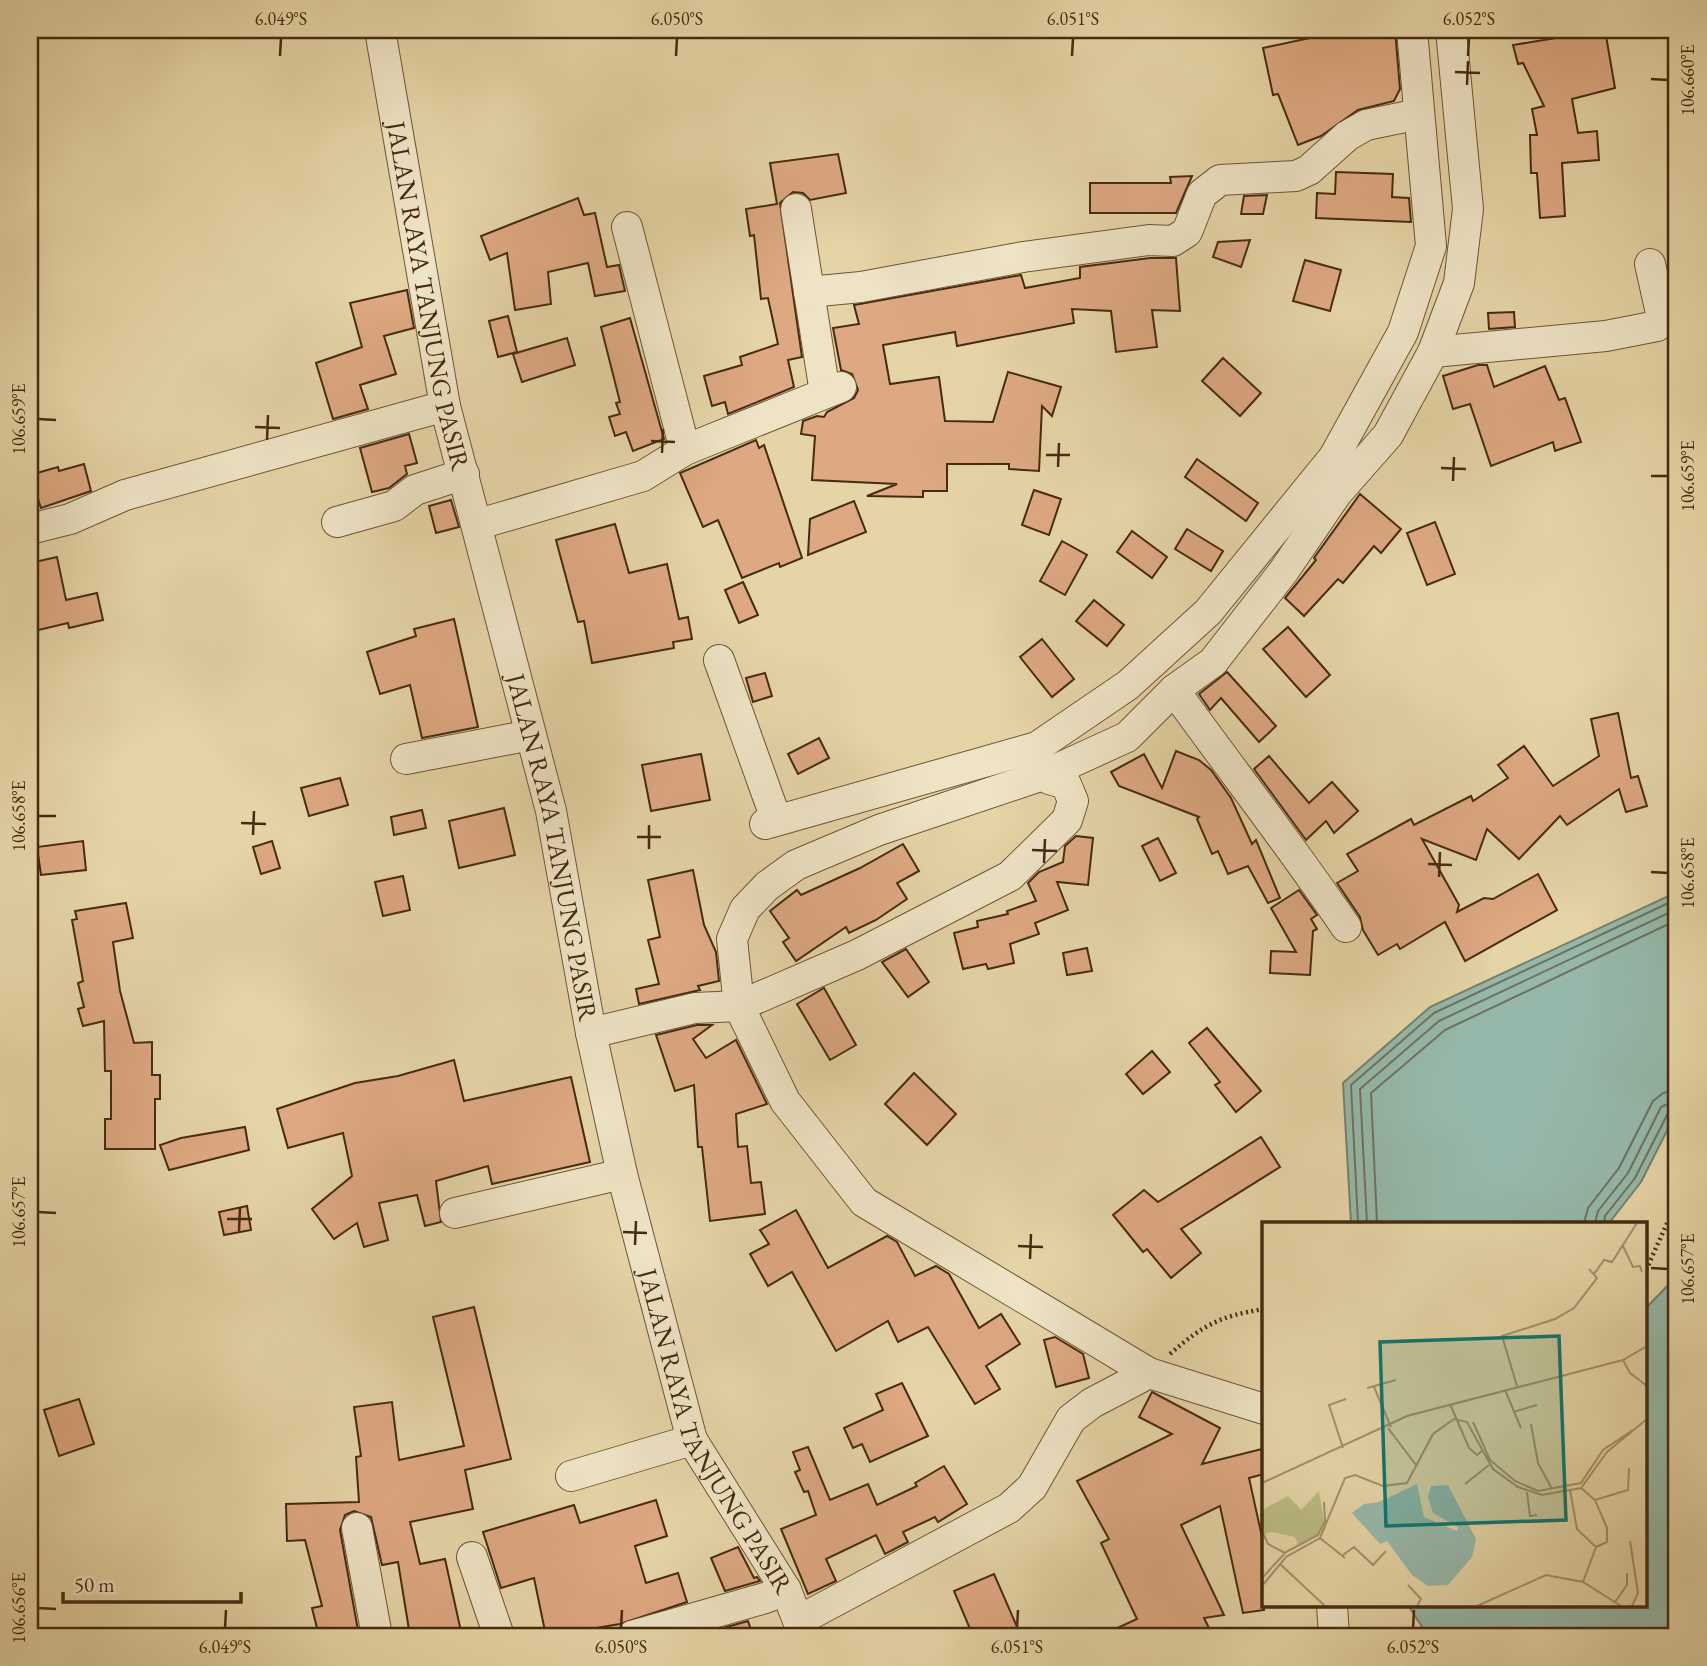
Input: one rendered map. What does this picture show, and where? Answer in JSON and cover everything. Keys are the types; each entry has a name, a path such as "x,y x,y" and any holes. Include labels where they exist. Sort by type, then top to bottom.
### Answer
{"street":[{"name":"JALAN RAYA TANJUNG PASIR","path":"380,30 446,406 479,523 551,811 592,1033 622,1174 692,1440 786,1590 801,1629"},
{"path":"1262,1409 1135,1380 864,1202 785,1101 733,1006 732,939 745,909 767,886 796,865 1042,761 1208,612 1334,457 1403,332 1431,246 1412,30"},
{"path":"719,660 770,821 1042,761 1127,737 1174,690 1213,662 1283,572 1337,493 1388,435 1433,352 1459,284 1468,209 1451,30"},
{"path":"809,292 861,287 1023,257 1149,240 1173,241 1187,232 1202,194 1211,185 1233,179 1296,176 1309,170 1347,136 1366,125 1419,114"},
{"path":"479,523 643,476 685,450 833,390 809,292 796,209"},
{"path":"627,227 685,450"},
{"path":"1433,352 1606,336 1657,326 1663,322 1650,264"},
{"path":"30,529 70,519 125,495 446,406"},
{"path":"337,522 394,506 415,490 464,474"},
{"path":"1174,690 1261,810 1287,841 1346,927"},
{"path":"406,759 531,735"},
{"path":"592,1033 695,1008 733,1006 858,955 1010,876 1067,820 1073,802 1066,784 1049,779 1042,761"},
{"path":"454,1213 622,1174"},
{"path":"801,1629 1009,1508 1032,1487 1071,1419 1092,1403 1135,1380"},
{"path":"571,1476 692,1440"},
{"path":"357,1528 377,1636"},
{"path":"472,1557 499,1636"},
{"path":"632,1636 786,1590"},
{"path":"1332,1606 1334,1636"}],"path":[{"path":"1648,1266 1677,1192"},
{"path":"1135,1380 1199,1328 1219,1318 1262,1309"}],"water":[{"path":"1677,892 1677,1111 1641,1182 1610,1222 1351,1222 1343,1083 1430,1007"},
{"path":"1677,1276 1677,1636 1428,1636 1409,1606 1648,1606 1648,1306"}],"building":[{"path":"1307,30 1395,30 1400,89 1394,101 1358,110 1321,136 1298,145 1278,94 1273,95 1263,48 1310,38"},
{"path":"1605,30 1615,88 1572,99 1578,133 1597,131 1599,160 1562,163 1565,216 1540,218 1537,173 1531,173 1530,135 1537,135 1532,109 1544,106 1523,63 1518,64 1513,45"},
{"path":"838,154 846,193 810,200 803,193 793,192 780,203 802,357 788,360 794,387 728,414 725,402 712,406 704,376 742,365 740,357 778,344 768,298 761,299 754,235 750,236 746,209 777,204 770,163"},
{"path":"1336,172 1393,174 1392,197 1409,198 1411,222 1316,218 1317,193 1335,194"},
{"path":"1192,176 1176,213 1090,213 1090,183 1171,183 1170,177"},
{"path":"1267,195 1263,214 1241,214 1244,196"},
{"path":"578,198 584,215 595,213 607,267 619,265 625,291 595,296 588,263 548,272 551,304 515,310 507,253 490,260 481,236"},
{"path":"1250,240 1241,267 1213,257 1218,242"},
{"path":"1150,258 1176,258 1180,311 1152,310 1157,347 1116,352 1111,311 1072,309 1074,323 957,346 955,332 883,345 890,384 939,377 945,421 993,422 1008,372 1061,387 1052,416 1042,406 1039,471 1009,469 1009,464 947,464 947,491 923,491 923,497 867,496 897,484 812,480 815,436 801,434 803,421 817,416 824,417 827,412 854,398 858,390 852,374 841,370 833,328 859,324 854,305 1021,275 1025,288 1080,278 1080,267"},
{"path":"1305,260 1341,270 1330,311 1293,301"},
{"path":"407,290 414,328 384,336 396,374 360,385 368,409 333,419 316,363 362,347 350,303"},
{"path":"1514,312 1515,327 1489,329 1488,313"},
{"path":"508,316 517,352 498,357 489,321"},
{"path":"630,318 664,439 633,451 626,432 615,436 609,417 620,414 616,403 620,402 601,327"},
{"path":"567,338 575,365 522,382 513,354"},
{"path":"1223,358 1261,393 1240,416 1202,381"},
{"path":"1478,365 1487,365 1494,387 1545,366 1559,400 1565,398 1581,442 1555,451 1553,442 1491,466 1470,404 1453,409 1443,376"},
{"path":"409,434 417,463 405,466 407,474 389,488 372,492 360,448"},
{"path":"756,440 759,448 764,445 802,558 780,567 779,563 742,578 718,520 703,527 680,473"},
{"path":"1197,459 1258,503 1246,521 1185,477"},
{"path":"84,464 91,491 41,508 30,475 58,467 59,471"},
{"path":"1034,490 1061,499 1049,535 1022,525"},
{"path":"1360,494 1401,529 1381,553 1374,546 1343,583 1338,579 1304,616 1285,598 1316,560 1314,558"},
{"path":"451,500 459,527 436,533 429,506"},
{"path":"854,501 866,532 808,555 810,519"},
{"path":"1435,522 1455,574 1427,585 1407,533"},
{"path":"615,524 629,573 667,564 679,619 688,617 692,639 673,642 674,648 592,663 584,621 578,622 556,540"},
{"path":"1187,529 1223,551 1211,571 1175,549"},
{"path":"1132,531 1167,557 1152,578 1117,552"},
{"path":"1062,541 1087,555 1065,595 1040,581"},
{"path":"57,557 66,600 97,593 103,620 69,628 68,623 30,632 30,563"},
{"path":"743,582 758,615 739,623 725,590"},
{"path":"1094,600 1124,625 1107,646 1076,621"},
{"path":"454,619 478,727 422,738 410,685 380,694 367,652 416,636 414,629"},
{"path":"1288,627 1330,675 1306,697 1263,649"},
{"path":"1042,639 1074,679 1052,697 1020,657"},
{"path":"1227,672 1276,726 1259,742 1221,698 1210,710 1199,694"},
{"path":"765,673 772,696 753,702 746,678"},
{"path":"1618,713 1631,778 1638,776 1647,806 1626,812 1619,789 1567,825 1560,816 1519,859 1487,829 1476,860 1422,839 1459,905 1457,912 1484,898 1493,899 1538,874 1557,910 1465,961 1445,922 1400,949 1397,944 1378,955 1363,930 1360,917 1337,883 1358,871 1347,854 1411,819 1414,825 1471,796 1473,801 1508,778 1498,765 1524,746 1553,786 1599,756 1591,719"},
{"path":"819,738 829,758 798,774 788,754"},
{"path":"1176,751 1199,760 1211,770 1231,798 1252,844 1256,840 1280,898 1268,903 1248,866 1228,874 1218,851 1212,854 1197,819 1199,817 1119,786 1111,772 1144,754 1162,788"},
{"path":"701,754 710,800 651,811 642,765"},
{"path":"1269,756 1309,803 1332,782 1358,811 1334,833 1326,821 1306,840 1254,769"},
{"path":"340,778 348,805 309,816 301,788"},
{"path":"504,808 515,855 459,868 449,821"},
{"path":"422,810 426,828 394,835 391,817"},
{"path":"1076,836 1093,838 1088,885 1057,882 1068,910 1035,923 1039,934 1010,944 1014,963 988,969 986,964 963,969 954,933 978,927 977,921 1008,914 1007,911 1036,901 1028,883 1039,872 1063,862 1065,846"},
{"path":"1158,838 1176,873 1160,881 1142,846"},
{"path":"83,841 86,870 41,875 37,847"},
{"path":"272,841 280,868 261,874 253,847"},
{"path":"903,844 919,871 897,883 907,899 876,920 849,933 846,927 796,961 783,942 789,938 770,911 797,890 801,895 860,868"},
{"path":"693,870 704,925 716,952 719,981 698,986 700,990 639,1004 636,989 659,984 648,940 660,937 648,880"},
{"path":"403,876 410,910 383,916 375,882"},
{"path":"1299,890 1317,915 1311,919 1317,929 1313,931 1310,975 1270,973 1271,951 1296,952 1271,908"},
{"path":"126,903 133,938 113,942 120,991 134,1043 152,1042 152,1075 160,1075 160,1099 155,1099 155,1149 105,1149 105,1119 111,1119 111,1071 105,1071 104,1021 83,1026 78,1009 84,1007 78,983 83,981 72,920 77,919 75,911"},
{"path":"1087,948 1092,971 1067,975 1063,953"},
{"path":"906,949 929,982 908,997 882,962"},
{"path":"824,988 856,1045 830,1060 797,1004"},
{"path":"697,1025 712,1025 693,1039 706,1058 736,1040 767,1104 736,1114 738,1147 747,1146 751,1183 761,1182 765,1214 710,1221 702,1147 698,1147 694,1085 675,1091 656,1035"},
{"path":"1207,1028 1261,1091 1236,1112 1215,1085 1220,1082 1189,1043"},
{"path":"1152,1051 1170,1072 1143,1094 1126,1074"},
{"path":"454,1060 464,1101 571,1077 590,1162 492,1184 488,1166 436,1181 441,1222 425,1226 417,1195 379,1203 388,1240 364,1247 357,1223 334,1239 312,1209 352,1176 343,1133 288,1148 277,1109 355,1083 398,1076"},
{"path":"914,1073 956,1114 927,1145 885,1104"},
{"path":"245,1127 249,1150 169,1170 160,1145 181,1138"},
{"path":"1261,1137 1280,1167 1181,1229 1201,1253 1171,1278 1147,1249 1143,1252 1113,1215 1144,1190 1158,1202"},
{"path":"247,1206 251,1230 224,1235 219,1212"},
{"path":"796,1210 828,1268 887,1236 897,1242 915,1276 936,1266 949,1274 979,1328 1001,1314 1020,1344 986,1366 1000,1389 975,1404 928,1327 898,1342 888,1321 836,1351 792,1272 768,1286 750,1254 769,1244 760,1230"},
{"path":"474,1307 511,1459 465,1470 473,1509 410,1522 420,1564 445,1559 462,1636 410,1636 398,1562 382,1565 371,1517 354,1511 345,1515 340,1530 359,1636 319,1636 312,1608 322,1606 305,1540 287,1541 286,1504 359,1502 356,1457 361,1456 354,1407 392,1402 399,1460 464,1446 433,1317"},
{"path":"1055,1337 1083,1354 1089,1378 1056,1387 1044,1340"},
{"path":"902,1383 928,1436 870,1462 862,1444 853,1448 844,1428 883,1410 876,1394"},
{"path":"1152,1392 1220,1428 1202,1464 1262,1449 1262,1475 1249,1478 1262,1537 1264,1610 1243,1613 1220,1506 1181,1525 1224,1615 1204,1618 1213,1636 1100,1636 1137,1619 1101,1543 1109,1539 1077,1481 1172,1434 1139,1417"},
{"path":"79,1399 94,1444 59,1456 44,1410"},
{"path":"808,1447 830,1500 868,1484 877,1505 917,1486 915,1483 944,1466 967,1504 938,1522 935,1517 903,1532 908,1542 885,1554 876,1535 826,1559 836,1581 808,1594 781,1529 816,1515 808,1491 804,1492 795,1472 800,1470 793,1452"},
{"path":"656,1500 667,1536 635,1546 646,1583 678,1573 687,1602 620,1624 572,1632 573,1636 546,1636 534,1578 501,1588 483,1532 574,1505 580,1523"},
{"path":"738,1547 754,1578 757,1577 760,1581 725,1591 711,1558"},
{"path":"994,1574 1021,1636 973,1636 954,1591"},
{"path":"748,1621 753,1636 695,1636"}]}
